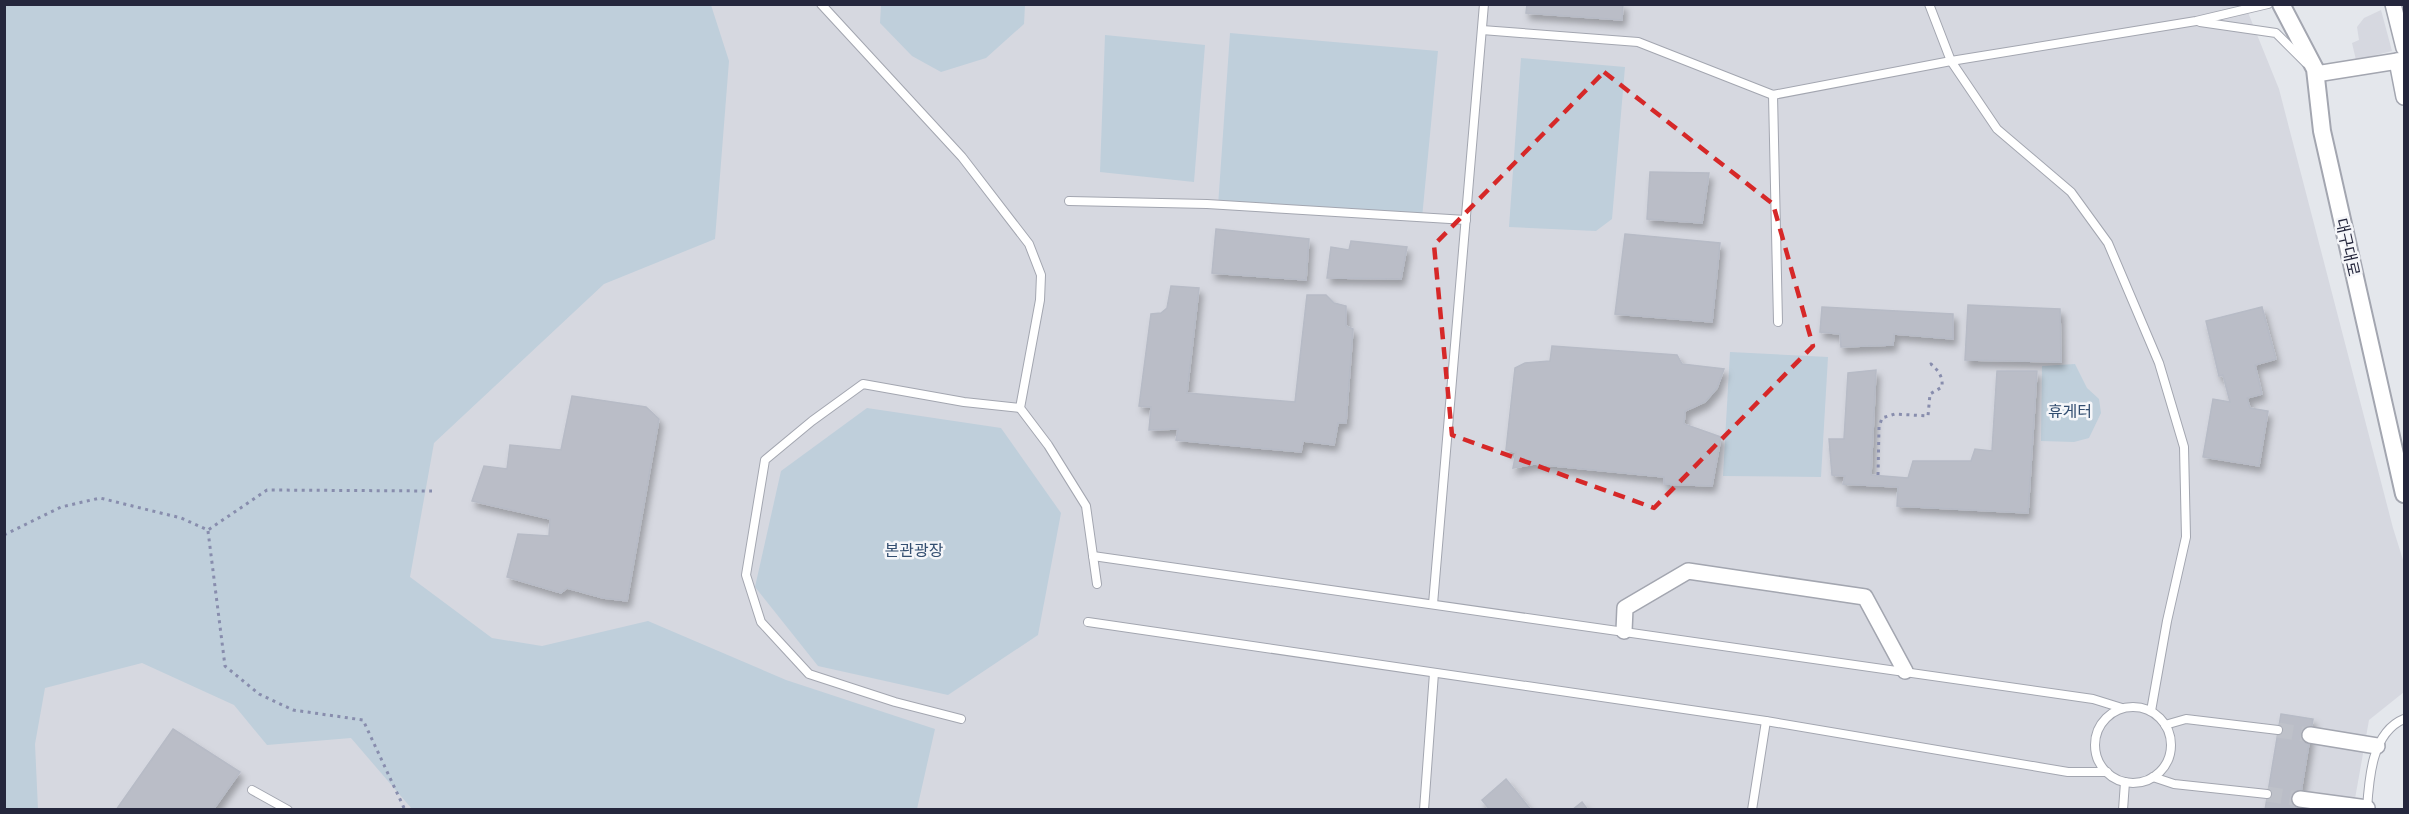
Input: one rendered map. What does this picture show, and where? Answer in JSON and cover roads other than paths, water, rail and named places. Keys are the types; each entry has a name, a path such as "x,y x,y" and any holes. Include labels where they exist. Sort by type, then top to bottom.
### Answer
{"street":[{"name":"대구대로","path":"2281,4 2315,72 2322,131 2404,494"},
{"path":"2393,4 2402,56 2404,97"},
{"path":"2315,72 2402,56"},
{"path":"1624,631 1625,608 1688,571 1700,572 1865,597 1905,671"},
{"path":"2310,735 2377,746"},
{"path":"2300,799 2367,809"}],"lane":[{"path":"821,4 962,157 1029,244 1041,275 1040,300 1020,408"},
{"path":"1433,604 1484,4"},
{"path":"1929,4 1952,61 1997,129 2071,192 2108,243 2159,363 2184,447 2186,537 2167,621 2151,711"},
{"path":"1482,30 1638,42 1773,95 1952,61 2196,21 2268,4"},
{"path":"2196,21 2276,33 2315,72"},
{"path":"1773,95 1778,322"},
{"path":"1069,201 1207,204 1466,220"},
{"path":"961,719 895,702 809,674 761,622 746,575 765,460 812,420 863,384 964,402 1020,408 1048,445 1086,506 1097,584"},
{"path":"1093,556 1905,671 2093,699 2122,708 2142,708 2151,711 2166,725 2171,744 2167,763 2153,777 2144,781 2125,782 2107,772 2097,756 2097,736 2106,719 2122,708"},
{"path":"1088,622 1766,721 2068,772 2107,772"},
{"path":"1424,810 1434,673"},
{"path":"2166,725 2186,719 2278,730"},
{"path":"2367,809 2377,746 2395,723 2404,719"},
{"path":"1752,810 1766,721"},
{"path":"2153,777 2174,784 2267,794"},
{"path":"2123,810 2125,782"},
{"path":"252,790 276,806 288,810"}],"tunnel":[{"path":"2278,730 2310,735"},
{"path":"2267,794 2300,799"}],"park label":[{"name":"휴게터","path":"2070,411"},
{"name":"본관광장","path":"914,550"}]}
